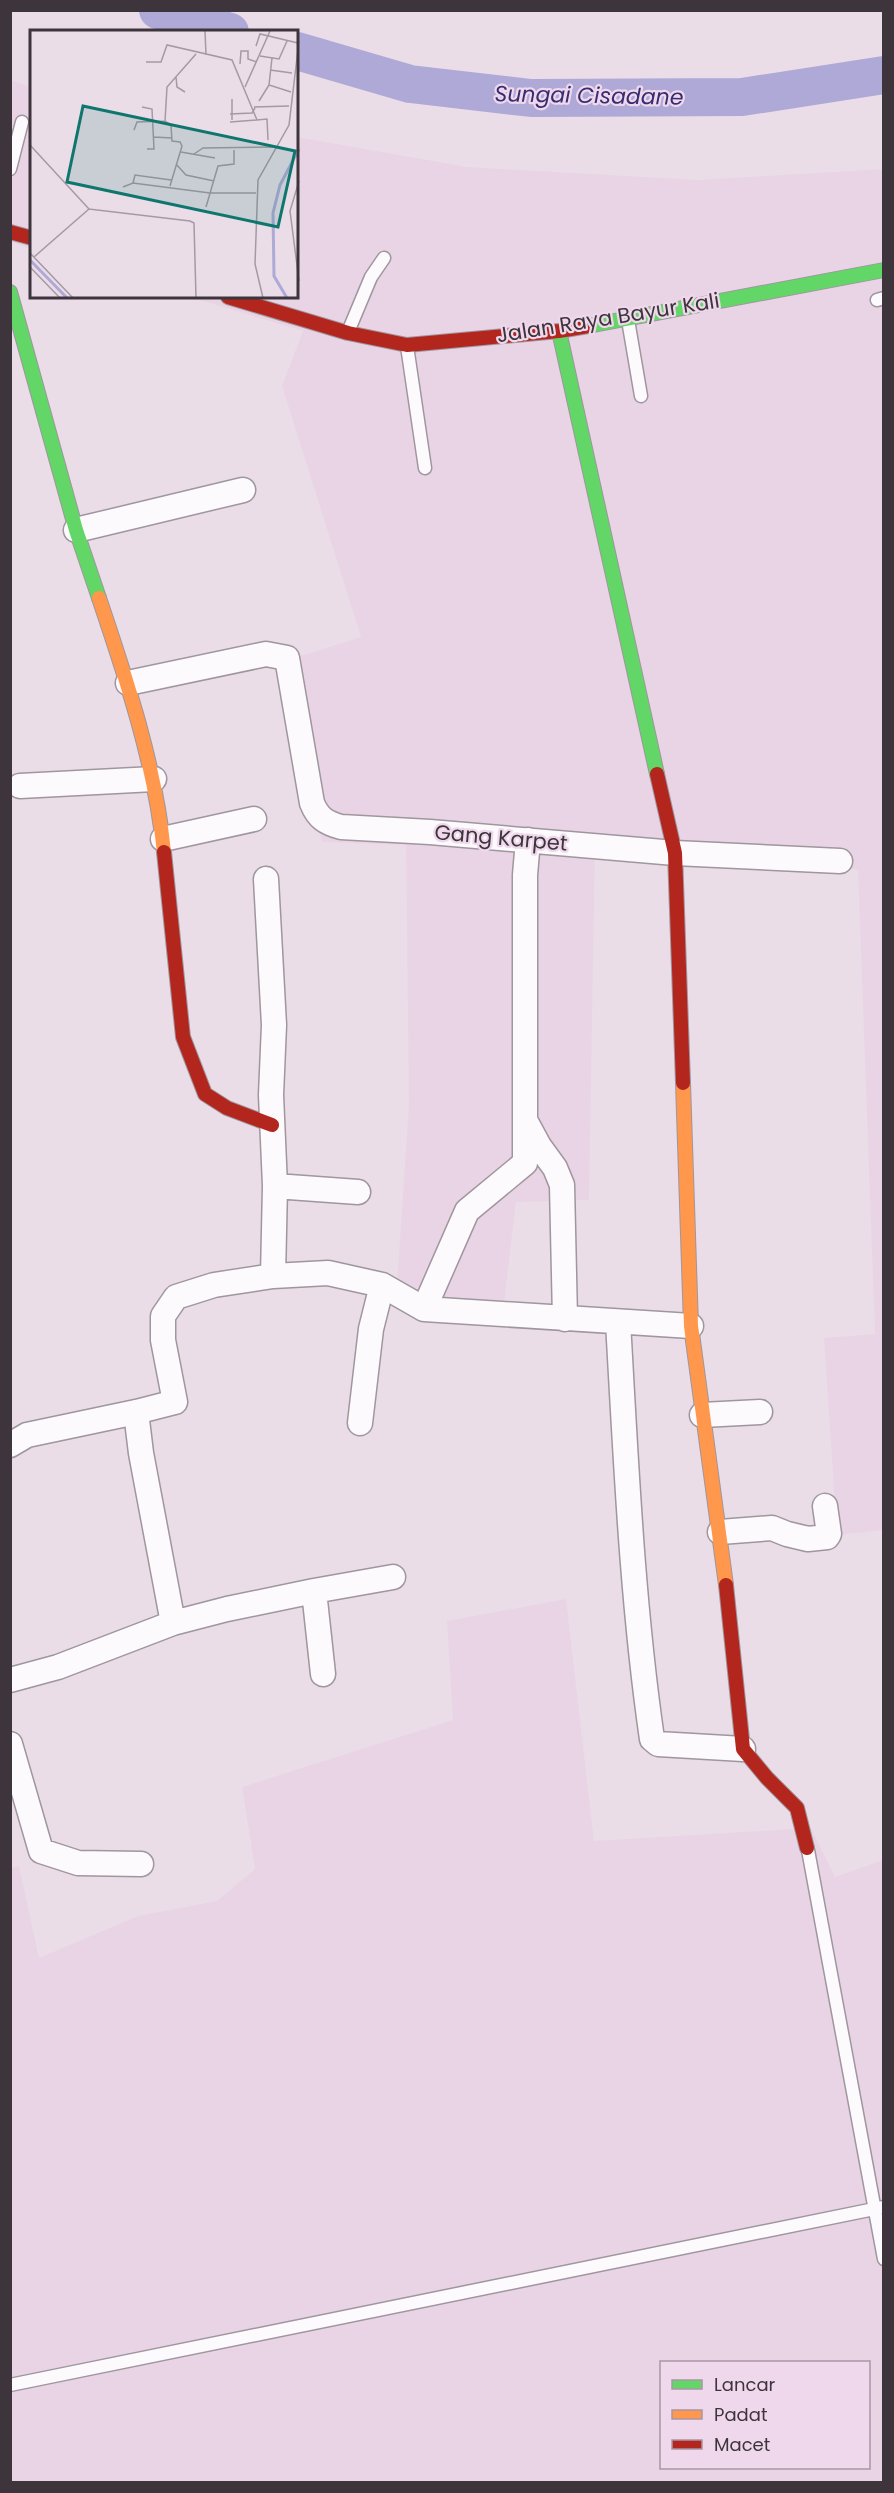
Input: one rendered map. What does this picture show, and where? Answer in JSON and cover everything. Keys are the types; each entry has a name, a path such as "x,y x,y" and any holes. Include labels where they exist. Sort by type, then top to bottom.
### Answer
{"street":[{"path":"10,232 30,237"},
{"name":"Jalan Raya Bayur Kali","path":"231,298 348,333 406,345 559,331 884,270"},
{"path":"10,292 76,530 128,683 153,779 162,839 183,1037 205,1094 227,1108 272,1125"},
{"path":"559,331 675,853 691,1326 720,1532 743,1749 767,1778 797,1808 807,1848"},
{"path":"76,530 243,489"},
{"name":"Gang Karpet","path":"128,683 266,654 286,658 312,803 317,815 327,823 341,827 675,853 840,861"},
{"path":"20,786 153,779"},
{"path":"162,839 254,819"},
{"path":"424,1309 467,1211 525,1163 525,875 528,840"},
{"path":"266,879 274,1025 273,1276"},
{"path":"526,1121 539,1146 555,1168 562,1185 565,1319"},
{"path":"275,1186 358,1191"},
{"path":"10,1445 27,1435 176,1402 163,1340 163,1316 176,1297 214,1285 273,1276 328,1273 382,1285 424,1309 691,1326"},
{"path":"360,1423 371,1329 382,1285"},
{"path":"618,1322 632,1557 644,1686 652,1739 658,1744 743,1749"},
{"path":"152,1408 174,1623"},
{"path":"702,1415 760,1412"},
{"path":"720,1532 772,1528 808,1539 826,1537 829,1534 825,1506"},
{"path":"10,1680 58,1667 174,1623 227,1609 393,1577"},
{"path":"314,1591 323,1674"},
{"path":"10,1744 41,1851 78,1863 141,1864"}],"lane":[{"path":"10,169 22,122"},
{"path":"348,333 371,277 384,258"},
{"path":"628,318 641,396"},
{"path":"406,345 424,468"},
{"path":"807,1848 879,2208 884,2259"},
{"path":"10,2385 879,2208"}],"shaded area":[{"path":"10,80 30,87 30,249 11,242"},
{"path":"298,137 467,167 697,180 883,169 883,1530 837,1535 824,1338 875,1334 858,870 834,864 595,846 589,1200 516,1202 503,1311 396,1299 409,1105 406,845 322,842 288,660 361,637 282,386 303,331 193,298 298,298"},
{"path":"566,1599 594,1841 811,1828 835,1877 883,1860 883,2482 11,2482 11,1868 19,1866 39,1958 138,1916 217,1901 255,1869 242,1787 453,1720 447,1621"}],"waterway":[{"name":"Sungai Cisadane","path":"158,10 223,30"},
{"name":"Sungai Cisadane","path":"298,51 410,84 531,98 742,97 884,75"}],"traffic: fast":[{"path":"588,326 884,270"},
{"path":"10,292 76,530 99,598"},
{"path":"559,331 657,774"}],"traffic: slow":[{"path":"99,598 139,723 154,787 164,852"},
{"path":"683,1083 691,1326 726,1585"}],"traffic: jam":[{"path":"10,232 30,237"},
{"path":"231,298 348,333 407,345 559,331 588,326"},
{"path":"657,774 675,853 683,1083"},
{"path":"164,852 183,1037 205,1094 227,1108 272,1125"},
{"path":"726,1585 743,1749 767,1778 797,1808 807,1848"}]}
